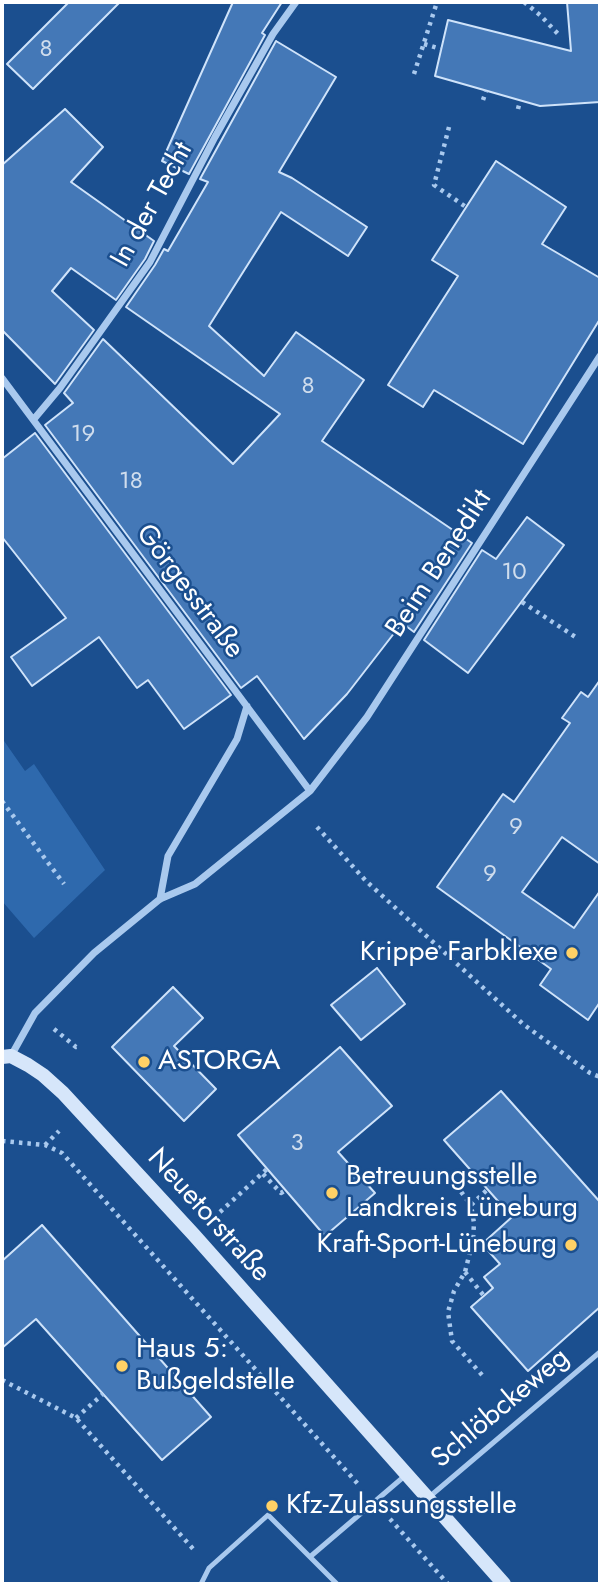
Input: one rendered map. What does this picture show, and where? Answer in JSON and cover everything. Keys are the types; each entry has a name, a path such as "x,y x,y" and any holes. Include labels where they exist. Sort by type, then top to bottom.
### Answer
{"main road":[{"name":"Neuetorstraße","path":"6,1056 43,1074 71,1102 504,1584"}],"street":[{"name":"In der Techt","path":"34,419 150,262 215,137 274,34 296,2"},
{"name":"Beim Benedikt","path":"310,791 367,717 600,356"},
{"name":"Görgesstraße","path":"2,378 310,791"},
{"path":"160,899 168,856 237,739 247,706"},
{"name":"Neuetorstraße","path":"6,1056 35,1013 94,953 160,899 195,884 310,791"}],"lane":[{"name":"Schlöbckeweg","path":"428,1498 600,1352"},
{"path":"311,1556 407,1474"},
{"path":"201,1584 209,1568 268,1515 337,1584"}],"path":[{"path":"414,74 437,2"},
{"path":"524,2 561,37"},
{"path":"424,44 441,49"},
{"path":"483,100 486,91"},
{"path":"517,109 520,101"},
{"path":"449,127 434,186 466,207"},
{"path":"522,602 577,638"},
{"path":"2,801 64,884"},
{"path":"317,827 366,881 523,1024 590,1073 600,1077"},
{"path":"45,1145 64,1126"},
{"path":"2,1141 45,1145 62,1153 448,1584"},
{"path":"220,1212 265,1172 281,1193 286,1191"},
{"path":"456,1185 471,1205 473,1240 448,1312 452,1341 482,1375"},
{"path":"471,1205 488,1189"},
{"path":"464,1272 484,1296"},
{"path":"2,1380 76,1418 209,1568"},
{"path":"76,1418 103,1394"},
{"path":"421,1553 427,1547"}],"shaded area":[{"path":"2,738 25,771 34,764 105,870 34,938 2,901"}],"building":[{"path":"69,2 120,2 33,89 7,64"},
{"path":"233,2 282,2 262,33 265,35 189,174 162,161"},
{"path":"567,2 600,2 600,102 540,106 435,76 448,20 571,51"},
{"path":"276,41 336,77 279,172 367,227 348,256 281,212 209,326 264,376 296,332 364,380 322,441 472,543 414,632 402,623 347,694 304,739 257,676 241,688 45,425 73,403 64,393 103,339 233,464 280,414 126,307 164,249 168,251 208,182 200,179"},
{"path":"65,109 103,147 71,182 154,241 145,259 116,300 71,268 52,291 94,330 55,384 2,330 2,165"},
{"path":"496,161 566,207 542,244 600,278 600,319 523,444 434,390 423,407 388,385 458,276 432,260"},
{"path":"35,433 231,695 184,729 148,680 137,688 99,637 32,686 11,657 66,618 2,537 2,459"},
{"path":"527,517 564,545 468,673 424,640 482,550 496,559"},
{"path":"600,680 600,864 562,837 522,892 574,928 600,891 600,1002 588,1020 540,985 551,969 437,887 503,794 514,802 570,723 562,718 581,692 588,697"},
{"path":"377,968 405,1004 361,1040 331,1005"},
{"path":"173,987 203,1018 174,1046 216,1089 184,1121 112,1047"},
{"path":"340,1047 392,1106 338,1152 375,1193 325,1236 238,1135"},
{"path":"501,1091 600,1202 600,1307 528,1371 471,1307 493,1288 484,1277 500,1264 482,1244 512,1217 444,1140"},
{"name":"Haus 5: Bußgeldstelle","path":"42,1225 211,1417 162,1460 36,1319 2,1348 2,1261"}],"place":[{"name":"Krippe Farbklexe","path":"572,953"},
{"name":"ASTORGA","path":"144,1062"},
{"name":"Betreuungsstelle Landkreis Lüneburg","path":"332,1193"},
{"name":"Kraft-Sport-Lüneburg","path":"571,1245"},
{"name":"Haus 5: Bußgeldstelle","path":"122,1366"},
{"name":"Kfz-Zulassungsstelle","path":"272,1506"}]}
